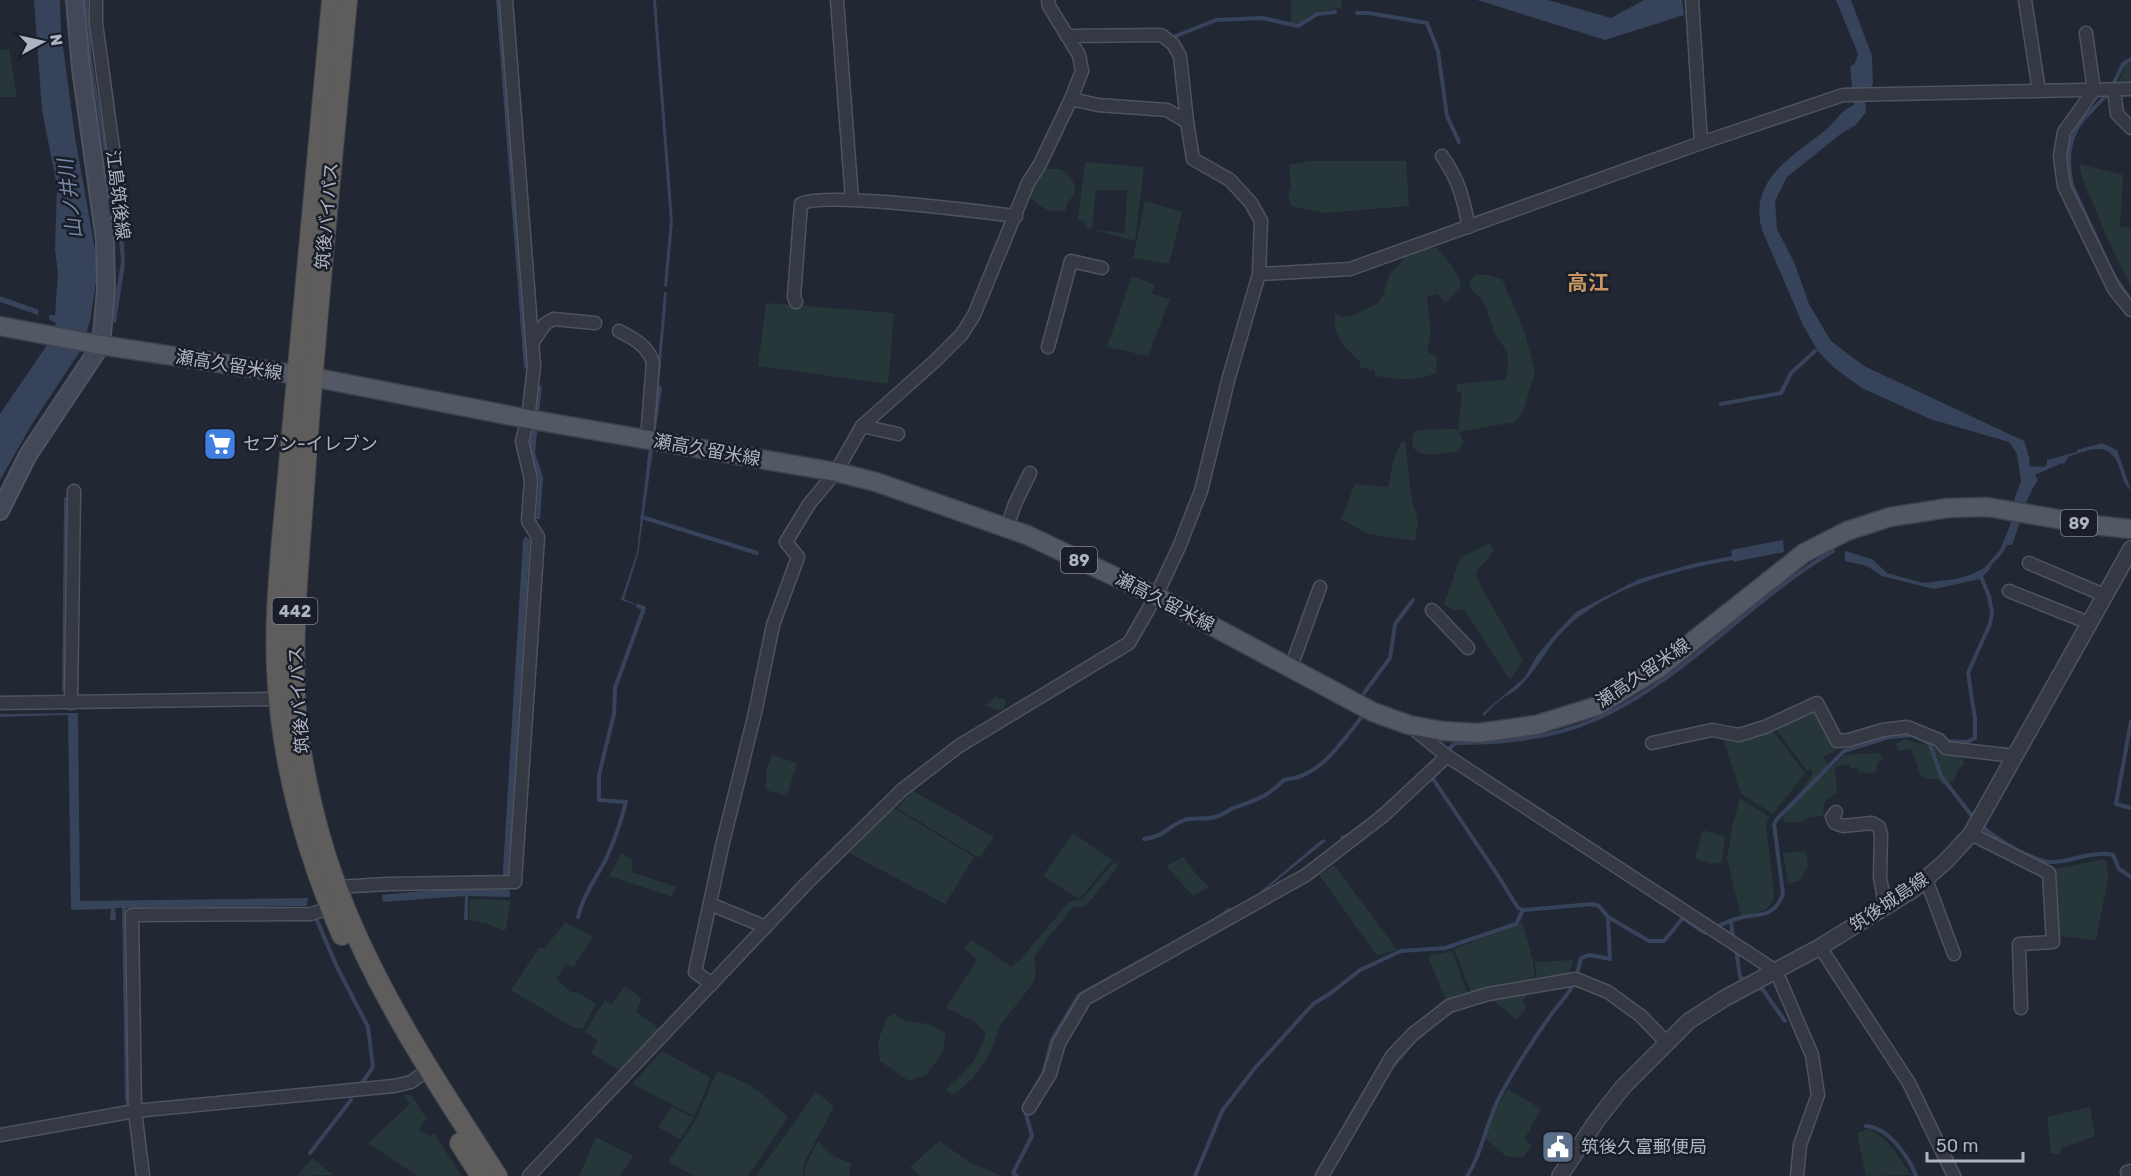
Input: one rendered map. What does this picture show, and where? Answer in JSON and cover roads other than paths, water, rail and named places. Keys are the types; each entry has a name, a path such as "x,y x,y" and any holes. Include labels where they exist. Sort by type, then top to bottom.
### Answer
{"highway":[{"name":"筑後バイパス","path":"332,0 304,376 296,587 295,698 304,764 332,893"},
{"name":"筑後バイパス","path":"347,0 276,615 280,699 298,806 361,976 423,1073 497,1176"},
{"name":"筑後バイパス","path":"423,1073 481,1176"}],"main road":[{"name":"江島筑後線","path":"0,511 27,455 92,343 106,289 105,240 81,69 75,0"},
{"name":"瀬高久留米線","path":"0,326 92,343 304,376 528,419 836,472 876,482 1007,527 1156,596 1372,712 1410,725 1443,731 1479,733 1536,725 1597,706 1659,668 1804,553 1847,531 1890,517 1948,508 1987,507 2131,529"}],"street":[{"path":"96,0 96,23 119,192 108,212 102,213"},
{"path":"143,1176 135,1112 132,915 311,914 322,910 332,893 387,884 515,882 538,537 528,521 531,480 522,441 528,419 534,366 506,0"},
{"path":"837,0 852,200"},
{"path":"712,984 695,972 773,625 798,557 786,542 809,504 836,472 862,426 935,361 962,334 974,315 1017,216 1028,183 1040,164 1082,71 1079,55 1049,6 1048,0"},
{"path":"1692,0 1701,143"},
{"path":"2025,0 2039,91"},
{"path":"2086,33 2094,90 2064,132 2060,156 2064,186 2114,289 2131,310"},
{"path":"529,1176 766,927 902,790 959,746 1130,644 1156,596 1179,547 1201,491 1229,377 1259,274 1261,221 1251,203 1230,180 1193,159 1180,56 1173,44 1161,35 1067,36"},
{"path":"1259,274 1350,269 1701,143 1843,95 2131,89"},
{"path":"2114,90 2117,114 2131,128"},
{"path":"1071,99 1098,105 1167,110 1187,122"},
{"path":"1442,156 1453,172 1462,192 1468,226"},
{"path":"796,302 794,297 801,204 808,200 852,200 1017,216"},
{"path":"1048,346 1071,261 1102,268"},
{"path":"532,343 545,324 553,319 596,323"},
{"path":"619,331 643,345 653,362 647,439"},
{"path":"862,426 898,434"},
{"path":"1007,527 1030,473"},
{"path":"71,703 74,491"},
{"name":"筑後城島線","path":"1560,1176 1597,1120 1623,1087 1689,1021 1725,998 1820,947 1914,889 1946,861 1971,834 2131,549"},
{"path":"2029,562 2104,595"},
{"path":"1291,667 1320,587"},
{"path":"2009,591 2089,623"},
{"path":"1432,610 1468,648"},
{"path":"0,703 280,699"},
{"path":"1652,743 1712,730 1739,735 1765,727 1817,703 1837,741 1907,727 1939,740 1946,748 2015,756"},
{"path":"1410,725 1447,756 1776,971 1812,1055 1818,1095 1800,1145 1797,1176"},
{"path":"1029,1108 1050,1074 1059,1043 1085,999 1306,875 1384,815 1447,756"},
{"path":"1836,812 1832,817 1835,823 1843,826 1872,823 1879,827 1881,835 1880,877 1885,907"},
{"path":"1971,834 2049,873 2053,942 2019,944 2021,1008"},
{"path":"1926,879 1954,954"},
{"path":"710,904 766,927"},
{"path":"1820,947 1909,1083 1954,1176"},
{"path":"1322,1176 1392,1056 1413,1034 1449,1006 1488,994 1576,980 1608,992 1641,1016 1666,1042"},
{"path":"0,1135 135,1112 394,1086 411,1082 423,1073"}],"water":[{"name":"山ノ井川","path":"34,0 60,0 61,31 75,137 98,266 90,321 82,348 32,424 0,480 0,414 47,345 56,323 49,319 49,315 55,315 58,274 55,250 57,186 42,110"},
{"path":"85,0 88,0 92,59 113,193 110,194 90,61"},
{"path":"496,0 499,0 528,368 524,369"},
{"path":"653,0 656,0 673,222 667,287 664,286 670,221"},
{"path":"1477,0 1548,0 1611,18 1644,0 1682,0 1684,15 1605,40"},
{"path":"1836,0 1851,0 1872,56 1873,83 1865,100 1866,112 1856,125 1842,133 1787,177 1775,201 1777,229 1795,264 1809,304 1831,341 1864,366 2024,441 2030,460 2029,466 2044,467 2047,465 2047,460 2102,443 2117,450 2131,490 2125,483 2111,453 2098,449 2068,457 2064,464 2035,475 2038,480 2026,503 2012,545 2007,545 1980,579 1934,589 1882,576 1867,566 1845,561 1845,551 1872,559 1887,573 1923,583 1956,579 1984,568 2000,550 2011,523 2015,497 2021,481 2017,454 2009,442 1930,419 1862,388 1833,367 1817,350 1803,325 1762,230 1759,212 1761,197 1776,171 1854,105 1850,67 1855,63 1858,54"},
{"path":"116,222 124,240 125,264 116,323 111,322 121,261 119,240 111,225"},
{"path":"664,292 667,293 659,385 662,387 638,555 624,599 642,607 621,600 637,552"},
{"path":"0,296 39,310 38,315 0,302"},
{"path":"542,385 535,453 543,477 540,519 536,519 539,478 529,454 530,425 538,387"},
{"path":"525,536 530,540 509,870 510,897 468,896 468,920 464,920 465,896 383,902 382,895 454,888 503,888"},
{"path":"1783,540 1784,552 1711,564 1665,575 1621,591 1601,602 1582,614 1565,629 1517,689 1500,700 1484,716 1482,714 1525,677 1536,657 1576,612 1639,579 1696,563 1732,556 1731,550"},
{"path":"78,713 80,901 308,898 307,906 115,908 116,920 110,920 111,909 71,910 68,715 0,717 0,714"},
{"path":"1438,756 1439,758 1352,835 1340,838 1340,836 1352,833"},
{"path":"1325,839 1326,841 1255,898 1226,913 1225,911 1253,898"}],"waterway":[{"path":"1176,36 1216,20 1263,18 1298,26 1317,14 1335,12"},
{"path":"1357,13 1427,23 1438,51 1447,116 1459,142"},
{"path":"2112,87 2123,64 2131,59"},
{"path":"2108,93 2077,128 2071,144 2069,168 2072,185 2113,274 2129,298"},
{"path":"113,210 115,227"},
{"path":"1721,404 1781,393 1791,373 1815,351"},
{"path":"64,690 66,499"},
{"path":"642,517 757,553"},
{"path":"1450,748 1455,743 1508,741 1561,732 1594,720 1626,704 1686,663 1773,593 1833,551"},
{"path":"1944,741 1967,742 1975,738 1975,719 1968,673 1990,624 1992,613 1989,596 1980,574"},
{"path":"1364,693 1390,658 1395,624 1413,600"},
{"path":"578,917 586,895 611,847 626,802 599,800 599,775 614,714 615,688 644,608 638,606"},
{"path":"1144,839 1157,836 1185,820 1219,816 1265,796 1284,780 1308,773 1328,758 1361,718"},
{"path":"2131,721 2116,804 2131,808"},
{"path":"1433,779 1518,908 1523,910 1592,904 1599,906 1608,917 1649,941 1664,941 1683,918 1705,933 1732,920 1769,912 1779,903 1783,894 1774,824 1844,751 1889,737 1913,735 1930,744"},
{"path":"1931,744 1941,776 1975,820"},
{"path":"1980,825 2015,849 2046,861 2062,861 2098,854 2113,855 2119,869 2131,877"},
{"path":"124,908 129,1110"},
{"path":"1215,920 1229,910"},
{"path":"1195,1176 1222,1111 1255,1068 1313,1004 1360,970 1401,951 1445,948 1516,924 1523,910"},
{"path":"1577,974 1581,958 1590,955 1610,959 1608,917"},
{"path":"316,918 336,965 368,1027 373,1067 359,1087"},
{"path":"1731,921 1733,939"},
{"path":"1736,949 1740,977 1748,982"},
{"path":"1028,1099 1043,1074 1052,1040 1079,995 1148,957"},
{"path":"1467,1176 1506,1084 1535,1037 1573,985"},
{"path":"1757,987 1763,990 1785,1021"},
{"path":"1392,1067 1424,1033"},
{"path":"310,1153 351,1100"},
{"path":"1017,1176 1013,1173 1032,1136 1027,1110"},
{"path":"1866,1126 1890,1137 1903,1152 1916,1176"},
{"path":"134,1150 137,1176"}],"place":[{"name":"セブン-イレブン","path":"220,444"},
{"name":"筑後久富郵便局","path":"1558,1147"}],"district":[{"name":"高江","path":"1588,283"}]}
